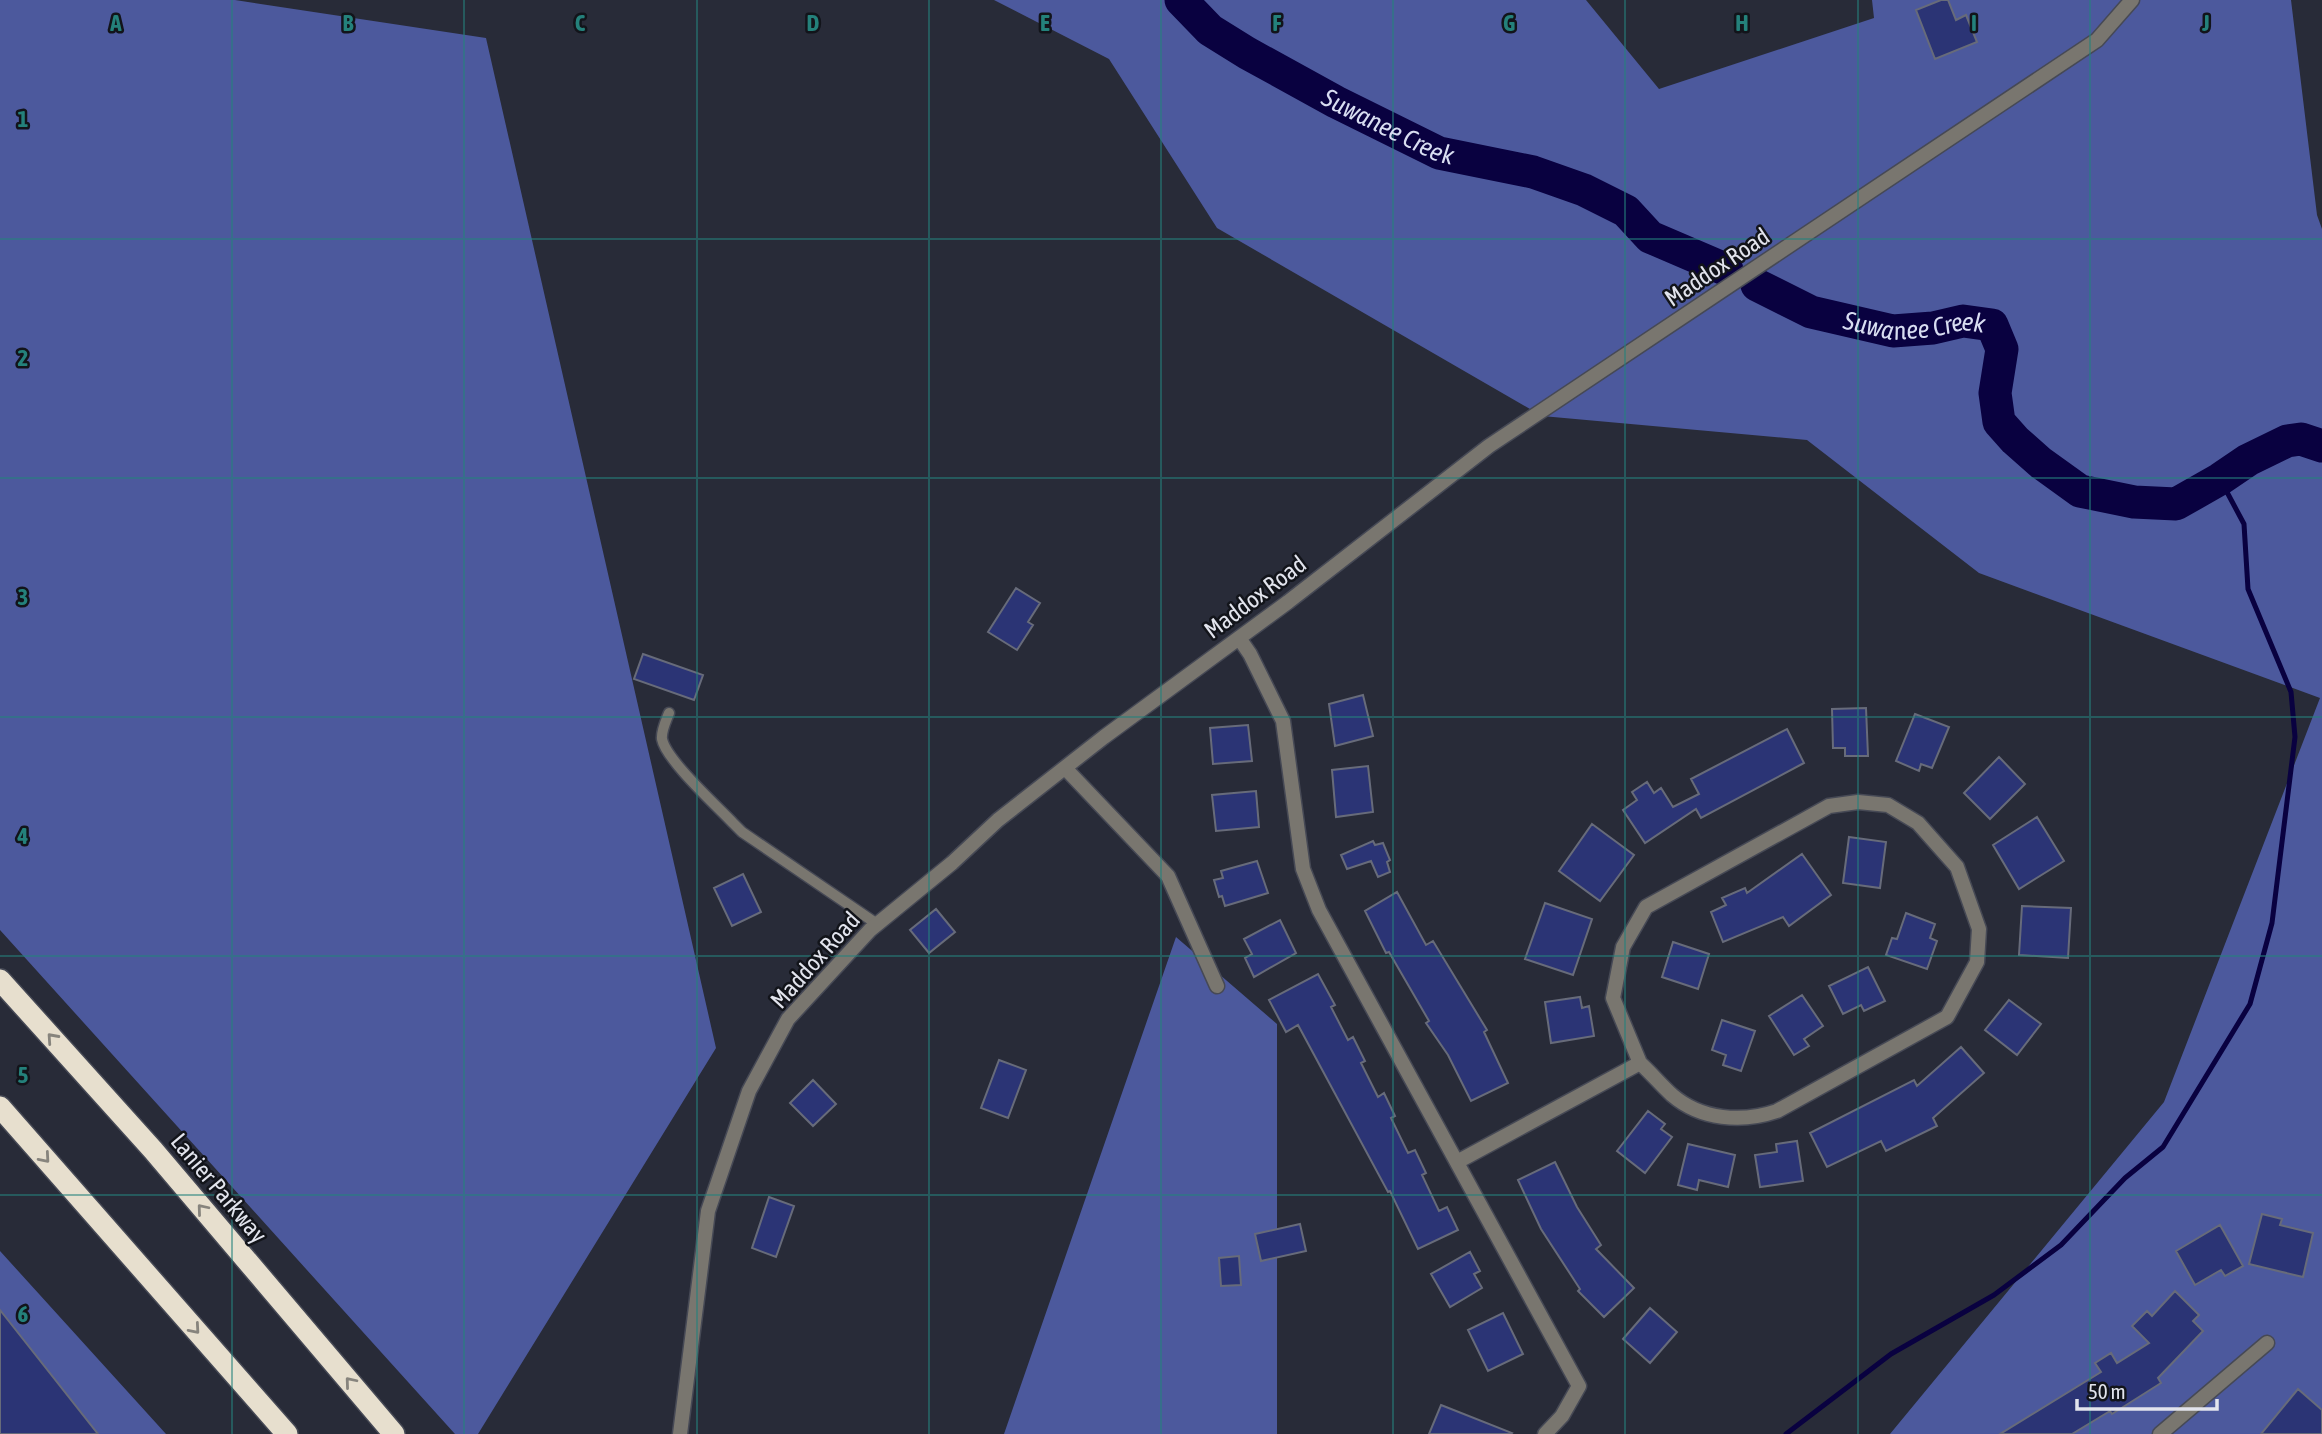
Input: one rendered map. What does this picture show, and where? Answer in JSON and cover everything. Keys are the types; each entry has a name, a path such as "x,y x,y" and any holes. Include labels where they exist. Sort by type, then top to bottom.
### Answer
{"highway":[{"name":"Lanier Parkway","path":"0,980 153,1150 394,1434"},
{"path":"0,1107 288,1434"}],"street":[{"name":"Maddox Road","path":"680,1434 708,1211 749,1091 788,1019 877,923 1065,768 1489,446 2097,40 2132,0"},
{"path":"1239,638 1250,654 1283,721 1303,869 1319,909 1579,1386 1562,1416 1545,1434"},
{"path":"1065,768 1168,876 1217,986"},
{"path":"1858,802 1888,806 1917,823 1957,867 1979,929 1977,962 1947,1017 1777,1111 1757,1118 1712,1116 1674,1097 1640,1063 1613,998 1623,947 1646,907 1829,806 1858,802"},
{"path":"1457,1162 1640,1063"},
{"path":"2160,1434 2267,1343"}],"lane":[{"path":"669,713 662,741 677,764 733,823 742,832 877,923"}],"shaded area":[{"path":"0,0 235,0 486,38 716,1048 478,1434 455,1434 0,930"},
{"path":"994,0 1586,0 1659,89 1874,18 1872,0 2291,0 2317,215 2322,229 2322,1434 1890,1434 2164,1102 2320,698 1979,573 1807,440 1542,416 1217,228 1109,59"},
{"path":"1176,937 1277,1024 1277,1434 1004,1434"},
{"path":"0,1251 166,1434 0,1434"}],"building":[{"path":"1948,0 1956,20 1966,15 1977,42 1935,59 1916,10"},
{"path":"1016,588 1040,603 1028,622 1033,625 1017,650 988,632"},
{"path":"643,654 703,675 694,700 634,679"},
{"path":"1363,695 1373,736 1335,746 1329,704"},
{"path":"1866,708 1868,756 1845,756 1845,748 1833,748 1832,709"},
{"path":"1915,714 1949,727 1932,768 1921,764 1919,771 1896,761"},
{"path":"1248,725 1252,761 1213,764 1210,728"},
{"path":"1787,729 1804,763 1701,818 1696,809 1645,843 1623,810 1637,800 1632,792 1647,782 1654,793 1661,788 1673,807 1699,794 1691,779"},
{"path":"1999,757 2025,784 1990,819 1964,793"},
{"path":"1368,766 1373,812 1336,817 1332,770"},
{"path":"1256,791 1259,827 1216,831 1212,795"},
{"path":"2037,817 2064,861 2019,889 1993,845"},
{"path":"1592,824 1634,855 1600,901 1559,871"},
{"path":"1849,837 1886,842 1880,888 1843,883"},
{"path":"1373,841 1375,845 1383,843 1390,860 1387,862 1390,872 1378,877 1371,861 1347,869 1341,855"},
{"path":"1802,854 1831,895 1789,926 1783,917 1723,942 1711,912 1726,905 1722,898 1745,888 1747,893"},
{"path":"1257,861 1268,893 1225,906 1214,880 1223,878 1221,871"},
{"path":"743,874 761,912 732,926 714,888"},
{"path":"1397,892 1426,945 1433,941 1487,1030 1484,1032 1508,1083 1471,1101 1448,1055 1426,1023 1429,1021 1389,952 1386,953 1365,911"},
{"path":"1545,903 1592,919 1573,975 1525,959"},
{"path":"2022,906 2071,908 2068,958 2019,955"},
{"path":"936,909 955,932 929,953 910,930"},
{"path":"1906,913 1935,924 1930,938 1937,941 1927,969 1886,955 1892,938 1897,939"},
{"path":"1280,920 1296,953 1254,977 1245,958 1252,954 1244,939"},
{"path":"1673,942 1709,954 1698,989 1662,977"},
{"path":"1868,967 1885,1001 1864,1011 1861,1005 1843,1014 1829,986"},
{"path":"1318,974 1335,1005 1331,1007 1348,1040 1353,1037 1365,1061 1361,1063 1378,1097 1384,1093 1395,1116 1391,1118 1408,1153 1415,1150 1426,1173 1422,1175 1439,1211 1447,1207 1458,1230 1418,1249 1390,1191 1388,1192 1298,1025 1286,1032 1269,1000"},
{"path":"1802,995 1823,1026 1804,1039 1809,1046 1794,1055 1769,1016"},
{"path":"1580,997 1582,1008 1589,1006 1594,1036 1551,1043 1545,1002"},
{"path":"2009,1000 2041,1024 2017,1055 1985,1030"},
{"path":"1722,1020 1755,1031 1741,1071 1723,1065 1726,1055 1712,1050"},
{"path":"1961,1047 1984,1073 1933,1118 1937,1126 1886,1151 1881,1141 1827,1167 1810,1133 1914,1080 1917,1086"},
{"path":"999,1060 1026,1070 1008,1118 981,1108"},
{"path":"813,1080 836,1104 813,1126 790,1103"},
{"path":"1648,1111 1665,1124 1661,1129 1672,1137 1645,1173 1617,1151"},
{"path":"1797,1141 1803,1181 1760,1187 1755,1155 1777,1152 1776,1144"},
{"path":"1688,1144 1735,1155 1728,1187 1699,1180 1697,1190 1678,1185"},
{"path":"1555,1162 1577,1207 1601,1245 1596,1249 1634,1288 1604,1317 1578,1291 1580,1289 1541,1229 1518,1180"},
{"path":"769,1197 794,1206 776,1257 752,1248"},
{"path":"2262,1214 2282,1219 2280,1225 2313,1233 2303,1277 2249,1264"},
{"path":"1300,1224 1306,1251 1261,1261 1255,1234"},
{"path":"2220,1225 2243,1266 2225,1276 2221,1270 2195,1285 2176,1251"},
{"path":"1470,1252 1480,1271 1474,1274 1482,1288 1450,1307 1431,1274"},
{"path":"1239,1256 1241,1285 1221,1286 1219,1258"},
{"path":"2175,1291 2199,1315 2193,1321 2203,1331 2158,1378 2161,1383 2112,1414 2110,1411 2072,1434 2000,1434 2101,1372 2095,1363 2111,1353 2117,1363 2149,1343 2132,1326 2147,1311 2152,1316"},
{"path":"1650,1308 1677,1332 1650,1363 1623,1339"},
{"path":"0,1310 98,1434 0,1434"},
{"path":"1503,1313 1523,1354 1488,1371 1468,1330"},
{"path":"2298,1389 2322,1410 2322,1434 2261,1434"},
{"path":"1441,1405 1512,1433 1429,1434"}],"waterway":[{"name":"Suwanee Creek","path":"1181,0 1210,30 1247,53 1336,102 1439,153 1533,172 1584,190 1626,211 1650,237 1727,270"},
{"name":"Suwanee Creek","path":"1757,285 1811,312 1893,331 1933,328 1963,321 1992,325 2002,349 1995,393 1999,422 2041,463 2080,491 2134,502 2176,504 2248,460 2287,441 2301,439 2322,446"},
{"path":"1786,1434 1891,1354 1994,1295 2061,1245 2125,1178 2163,1147 2250,1004 2272,923 2295,737 2291,692 2248,589 2244,524 2220,479"}]}
